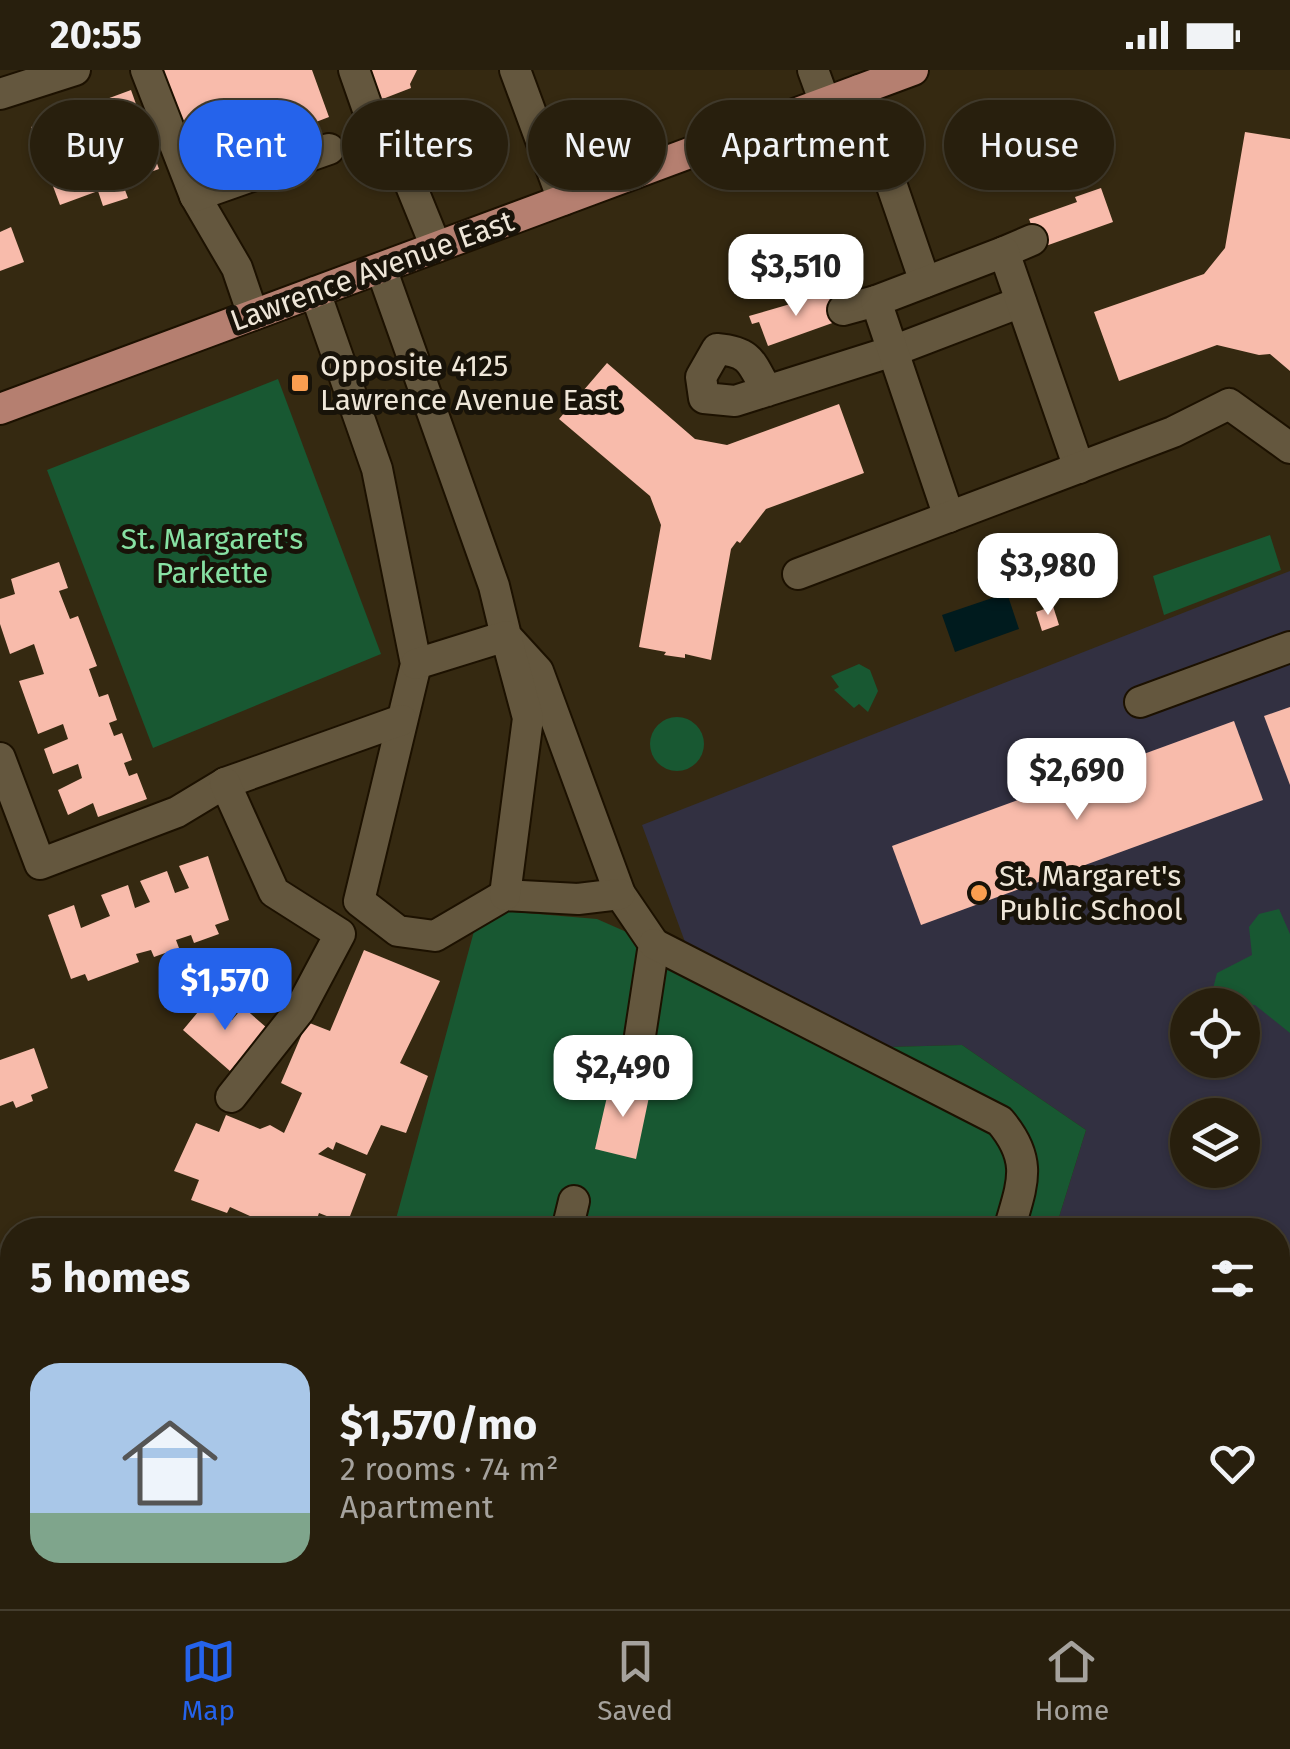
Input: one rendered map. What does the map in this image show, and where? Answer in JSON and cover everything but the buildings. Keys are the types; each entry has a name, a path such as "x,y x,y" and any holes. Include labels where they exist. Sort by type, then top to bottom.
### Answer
{"main road":[{"name":"Lawrence Avenue East","path":"833,100 913,70"},
{"name":"Lawrence Avenue East","path":"0,408 686,154"}],"lane":[{"path":"0,94 75,70"},
{"path":"146,70 195,196 237,268 253,314"},
{"path":"354,70 367,107 403,166 436,247"},
{"path":"515,70 563,200"},
{"path":"813,70 824,100"},
{"path":"859,90 925,282"},
{"path":"195,196 330,149"},
{"path":"842,310 876,301 1018,246 1021,302 1079,468"},
{"path":"381,268 494,586 528,718 505,895"},
{"path":"231,1097 299,1011 359,901 416,664 377,469 315,292"},
{"path":"876,301 948,517"},
{"path":"767,391 893,351 1021,302"},
{"path":"798,574 1173,432 1228,404 1290,448"},
{"path":"416,664 506,636"},
{"path":"506,636 538,671 620,894 654,944 1000,1122 1014,1138 1024,1161 1012,1218"},
{"path":"1140,702 1290,648"},
{"path":"0,758 40,864 177,812 226,782 402,720"},
{"path":"226,782 274,892 340,934"},
{"path":"359,901 398,931 435,936 505,895 578,899 620,894"},
{"path":"634,1075 654,944"}],"shaded area":[{"name":"St. Margaret's Public School","path":"1290,571 1290,1218 1059,1218 1086,1130 962,1045 888,1047 692,961 642,825"}],"green space":[{"name":"St. Margaret's Parkette","path":"278,379 381,654 153,748 47,470"},
{"path":"1270,535 1281,570 1164,615 1153,576"},
{"path":"859,664 870,670 878,691 868,712 859,704 854,708 834,690 839,687 831,676"},
{"path":"677,717 696,725 704,744 696,763 677,771 658,763 650,744 658,725"},
{"path":"480,909 597,919 888,1047 962,1045 1086,1130 1059,1218 396,1218"},
{"path":"1279,909 1290,934 1290,1033 1260,1009 1260,988 1213,988 1217,973 1252,955 1249,927 1259,914"}],"water":[{"path":"1007,593 1019,629 955,652 942,615"}],"place":[{"name":"Opposite 4125 Lawrence Avenue East","path":"300,383"},
{"name":"St. Margaret's Public School","path":"979,893"}]}
